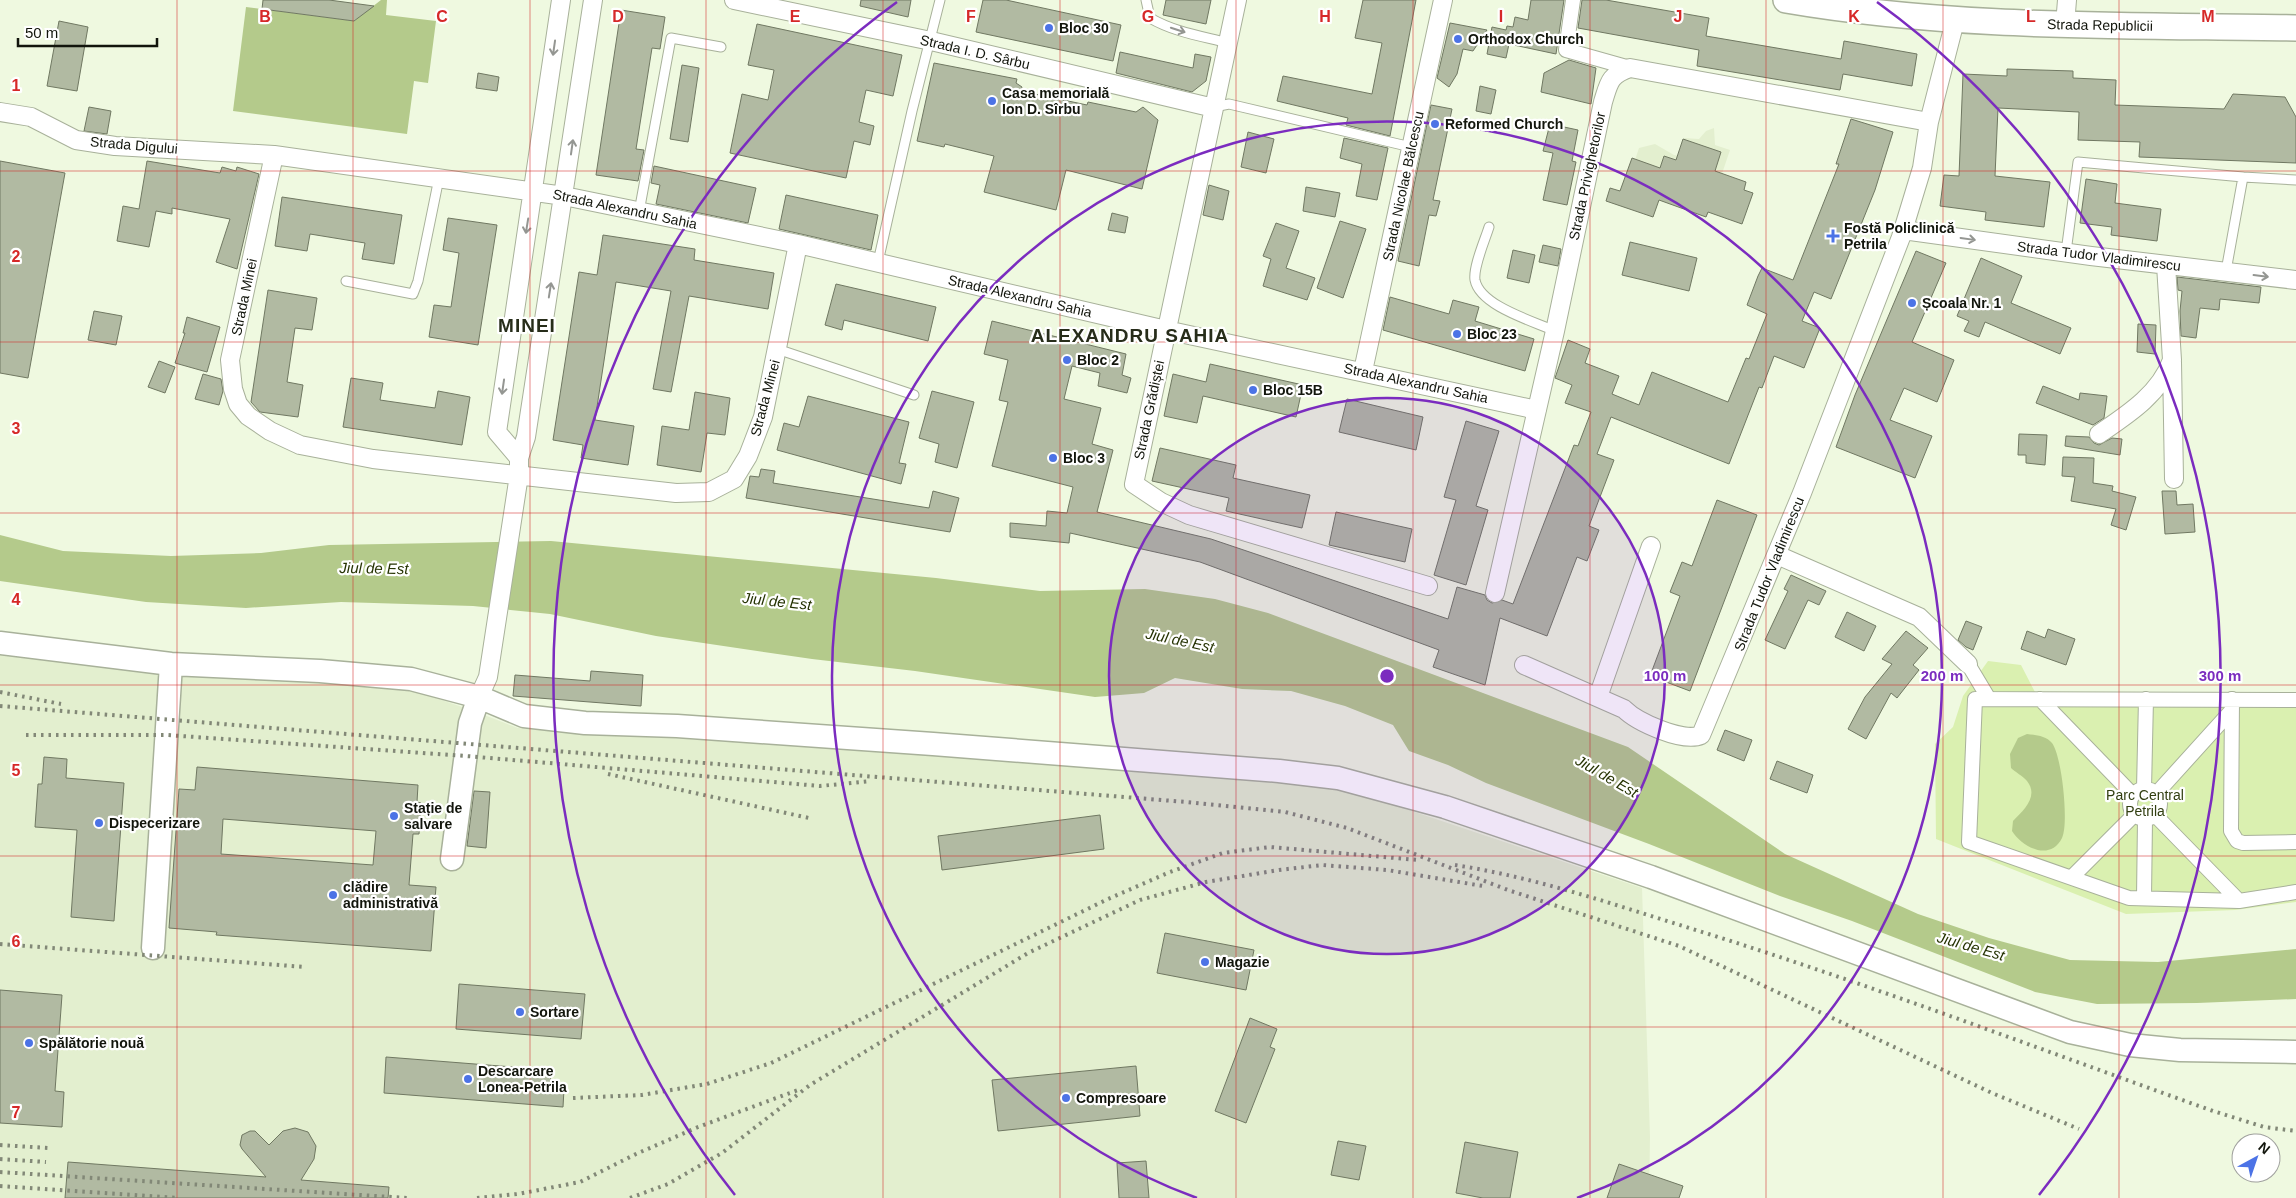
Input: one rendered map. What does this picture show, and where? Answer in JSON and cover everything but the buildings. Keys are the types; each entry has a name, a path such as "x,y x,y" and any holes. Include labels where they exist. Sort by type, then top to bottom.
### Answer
{"main road":[{"name":"Strada Republicii","path":"1786,0 1955,21 2064,25 2296,28"}],"street":[{"path":"519,467 498,432 561,0"},
{"path":"452,859 470,723 483,687 514,509 519,467 526,437 593,0"},
{"name":"Strada I. D. Sârbu","path":"734,0 931,41 1214,108"},
{"name":"Strada Grădiștei","path":"1237,0 1134,484 1161,502 1189,515 1428,586"},
{"name":"Strada Nicolae Bălcescu","path":"1363,371 1443,0"},
{"path":"1573,0 1566,50 1630,68 1929,122"},
{"path":"2064,25 2067,0"},
{"name":"Strada Tudor Vladimirescu","path":"1524,664 1624,709 1633,717 1684,738 1694,738 1701,735 1778,555 1903,230 1922,168 1929,122 1955,21"},
{"name":"Strada Privighetorilor","path":"1495,593 1555,331 1603,102 1608,83 1615,73 1630,68"},
{"name":"Strada Digului","path":"0,112 31,117 76,140 115,146 274,155"},
{"path":"274,155 532,190"},
{"name":"Strada Minei","path":"274,155 230,360 233,389 238,404 248,416 270,431 300,445 373,459 519,467 676,493 709,492 734,479 748,456 763,417 798,244"},
{"name":"Strada Alexandru Sahia","path":"532,190 798,244 1166,330 1537,410"},
{"name":"Strada Tudor Vladimirescu","path":"1903,230 2296,280"},
{"path":"2166,264 2172,360 2174,479"},
{"path":"2099,434 2122,418 2152,392 2167,374 2172,360"},
{"path":"1598,697 1651,546"},
{"path":"1778,555 1919,618 1968,664 1989,699"},
{"path":"0,643 171,664 320,671 483,687 524,716 585,723 677,726 1279,771 1338,778 1446,807 1651,877 2070,1032 2130,1046 2180,1050 2296,1052"},
{"path":"153,948 171,664"},
{"path":"2296,700 2232,705 2146,699 1975,699 1969,842 2129,898 2238,901 2296,892"},
{"path":"2040,699 2144,793 2159,800 2159,808 2145,816 2072,877"},
{"path":"2144,793 2146,699"},
{"path":"2232,705 2144,793 2129,802 2238,901"},
{"path":"2232,705 2231,831 2237,841 2244,843 2296,842"},
{"path":"2144,898 2145,816"}],"lane":[{"path":"878,262 912,111 940,0"},
{"path":"1146,0 1150,18 1160,24 1178,31 1228,43"},
{"path":"639,212 671,38 721,47"},
{"path":"1214,108 1229,104 1411,147"},
{"path":"2066,252 2078,162 2296,180"},
{"path":"2226,271 2243,177"},
{"path":"346,281 413,294 418,281 439,178"},
{"path":"1489,227 1475,272 1475,280 1480,290 1499,306 1555,331"},
{"path":"777,349 914,396"}],"shaded area":[{"path":"1714,128 1715,145 1730,150 1708,215 1626,187 1639,148 1655,144 1674,155 1682,156 1684,138 1699,139 1706,131"},
{"path":"0,647 171,674 403,687 518,728 1270,777 1343,788 1642,888 1650,1137 1649,1198 0,1198"}],"green space":[{"name":"Parc Central Petrila","path":"1988,661 2021,665 2036,694 2296,692 2296,902 2235,910 2126,914 1936,839 1935,744 1953,727 1963,696"}],"water":[{"path":"381,0 387,0 386,15 436,21 428,83 414,81 407,134 233,111 246,7 354,21"},
{"name":"Jiul de Est","path":"0,535 63,551 171,556 261,553 329,545 551,541 936,578 1040,591 1145,589 1215,599 1268,613 1628,747 1785,854 1918,914 1989,938 2070,960 2158,962 2296,949 2296,999 2197,1003 2097,1004 2035,992 1486,783 1448,765 1409,751 1393,725 1345,706 1291,691 1242,689 1175,678 1144,693 1095,697 915,671 812,659 656,636 550,614 473,606 341,602 246,608 146,602 0,581"},
{"path":"2027,734 2044,737 2050,741 2056,750 2059,761 2065,805 2064,830 2062,838 2057,845 2044,851 2029,847 2012,831 2013,821 2029,802 2031,792 2027,781 2011,768 2010,754 2018,738"}],"railway":[{"path":"0,692 61,704"},
{"path":"0,706 1186,802 1285,812 1347,828 1508,890 1679,946 1992,1093 2079,1129"},
{"path":"26,735 167,735 466,756 820,786 871,781"},
{"path":"608,774 809,818"},
{"path":"573,1098 642,1095 707,1084 771,1063 1108,899 1170,872 1223,853 1270,847 1418,860"},
{"path":"630,1198 668,1184 722,1153 810,1085 1028,953 1140,900 1206,882 1322,865 1387,870 1483,886"},
{"path":"1455,865 1548,885 1699,931 1893,996 2213,1111 2264,1127 2296,1131"},
{"path":"0,944 305,967"},
{"path":"477,1198 518,1194 580,1182 636,1154 698,1127 798,1090"},
{"path":"0,1145 48,1148"},
{"path":"0,1159 46,1162"},
{"path":"0,1172 407,1198"},
{"path":"0,1186 178,1198"}],"place":[{"name":"Bloc 30","path":"1049,28"},
{"name":"Orthodox Church","path":"1458,39"},
{"name":"Casa memorială Ion D. Sîrbu","path":"992,101"},
{"name":"Reformed Church","path":"1435,124"},
{"name":"Fostă Policlinică Petrila","path":"1833,236"},
{"name":"Școala Nr. 1","path":"1912,303"},
{"name":"Bloc 23","path":"1457,334"},
{"name":"Bloc 2","path":"1067,360"},
{"name":"Bloc 15B","path":"1253,390"},
{"name":"Bloc 3","path":"1053,458"},
{"name":"Stație de salvare","path":"394,816"},
{"name":"Dispecerizare","path":"99,823"},
{"name":"clădire administrativă","path":"333,895"},
{"name":"Magazie","path":"1205,962"},
{"name":"Sortare","path":"520,1012"},
{"name":"Spălătorie nouă","path":"29,1043"},
{"name":"Descarcare Lonea-Petrila","path":"468,1079"},
{"name":"Compresoare","path":"1066,1098"}],"district":[{"name":"MINEI","path":"527,325"},
{"name":"ALEXANDRU SAHIA","path":"1130,335"}]}
